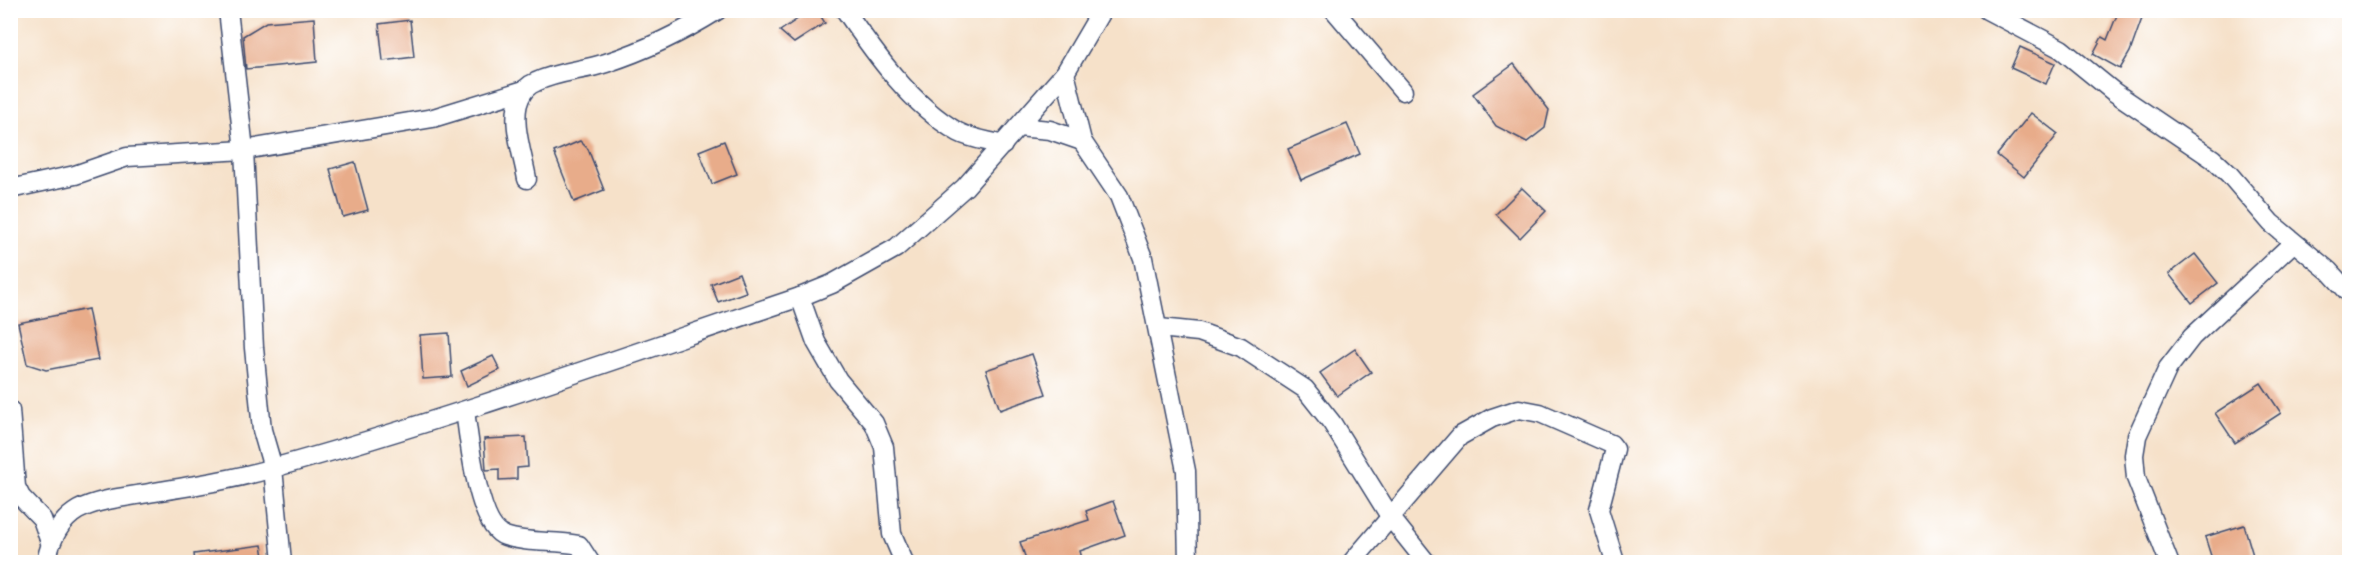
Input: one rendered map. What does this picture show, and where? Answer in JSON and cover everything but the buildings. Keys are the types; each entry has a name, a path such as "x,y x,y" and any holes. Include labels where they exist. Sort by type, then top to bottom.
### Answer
{"street":[{"path":"228,10 244,150 254,348 262,430 273,468 282,562"},
{"path":"10,189 75,175 127,157 244,150 433,118 524,90 533,83 561,72 605,64 670,38 718,10"},
{"path":"845,10 876,55 925,106 959,133 1003,145"},
{"path":"46,562 50,542 60,527 78,511 107,501 231,479 465,411 800,297 832,284 896,248 965,187 1065,73 1102,10"},
{"path":"1334,10 1403,91"},
{"path":"1988,10 2070,55 2114,92 2213,159 2293,243 2329,271 2349,294"},
{"path":"1065,73 1082,141 1119,196 1143,258 1159,328 1186,471 1188,562"},
{"path":"524,90 519,100 516,117 527,179"},
{"path":"1018,127 1050,130 1082,141"},
{"path":"2169,562 2136,478 2134,455 2137,436 2168,368 2192,337 2293,243"},
{"path":"800,297 816,342 838,380 874,423 884,447 892,534 904,562"},
{"path":"1159,328 1199,332 1241,347 1305,389 1332,423 1390,518 1426,562"},
{"path":"1352,562 1460,436 1492,418 1519,409 1540,413 1611,444 1615,449 1599,510 1615,562"},
{"path":"10,410 16,487 21,497 42,519 50,542"},
{"path":"465,411 476,485 489,517 502,535 528,542 557,540 579,545 590,562"}]}
